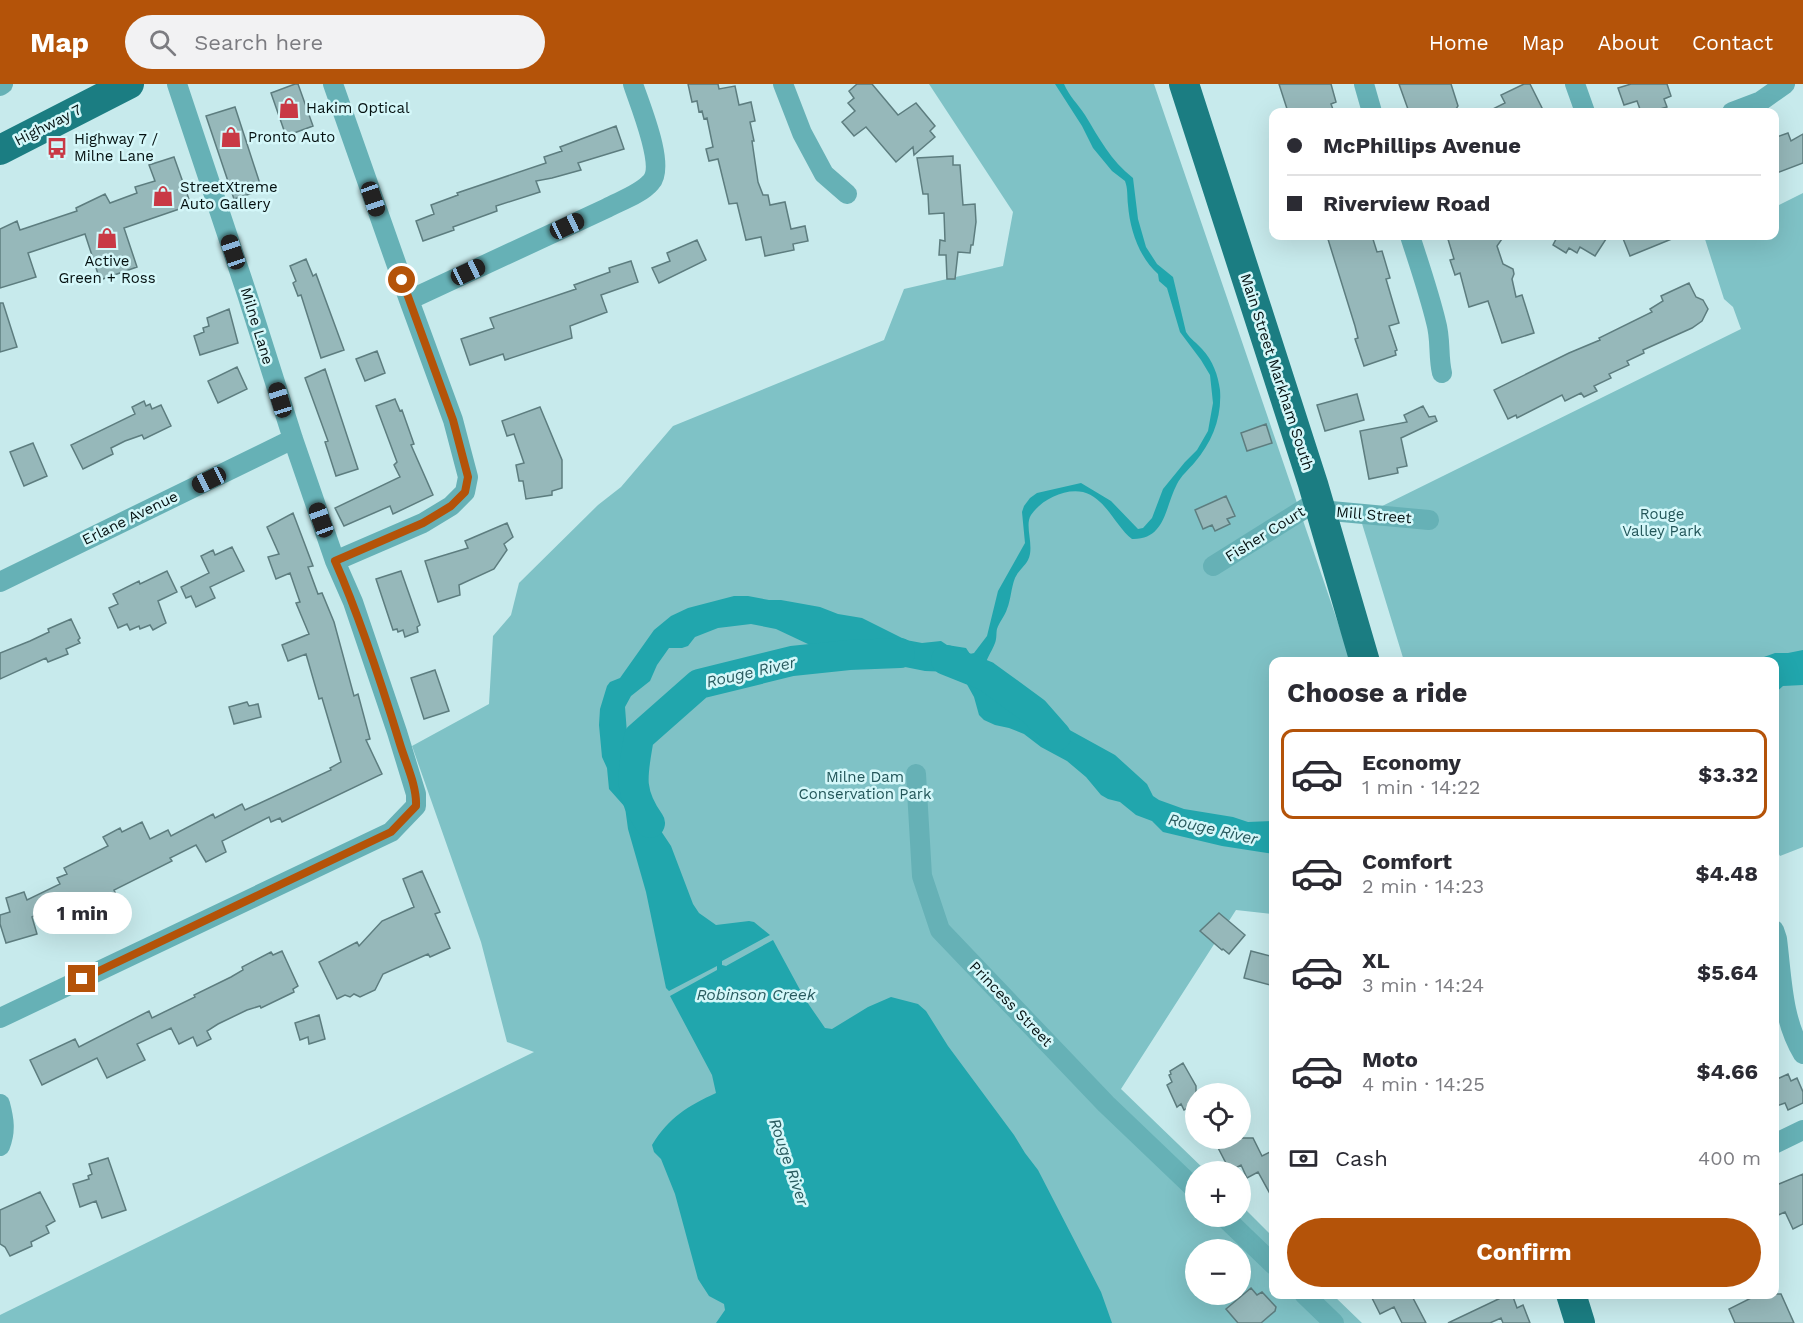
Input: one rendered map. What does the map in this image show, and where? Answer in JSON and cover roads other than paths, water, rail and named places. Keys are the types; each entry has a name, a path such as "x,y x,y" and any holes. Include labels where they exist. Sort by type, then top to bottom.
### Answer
{"main road":[{"name":"Main Street Markham South","path":"1184,84 1363,657"},
{"name":"Highway 7","path":"0,150 120,86"},
{"path":"1573,1299 1580,1323"}],"street":[{"name":"Milne Lane","path":"0,1018 391,832 416,806 416,794 397,732 353,602 335,561 293,439 248,294 177,84"},
{"path":"333,84 453,420 468,477 465,492 451,506 423,523 335,561"},
{"path":"409,300 607,208 652,182 656,171 652,139 633,84"},
{"path":"783,84 802,134 824,174 847,194"},
{"path":"1364,84 1371,108"},
{"path":"1575,84 1584,108"},
{"path":"1741,108 1767,97 1785,84"},
{"path":"1411,240 1437,323 1442,373"},
{"name":"Erlane Avenue","path":"0,582 293,439"},
{"name":"Mill Street","path":"1318,506 1429,520"},
{"name":"Fisher Court","path":"1213,566 1318,506"},
{"name":"Princess Street","path":"916,774 922,876 940,930 1106,1104 1185,1179"},
{"path":"1779,965 1785,1008 1794,1040 1803,1054"},
{"path":"0,1104 4,1121 4,1136 0,1146"},
{"path":"1779,1142 1803,1130"},
{"path":"1234,1227 1269,1260"},
{"path":"1309,1299 1334,1323"}],"water":[{"name":"Robinson Creek","path":"1055,84 1064,84 1106,149 1133,178 1138,219 1146,247 1157,264 1173,277 1186,332 1206,354 1214,368 1220,390 1219,410 1211,438 1179,481 1163,520 1152,534 1132,539 1098,500 1083,492 1068,492 1054,496 1035,510 1029,520 1030,554 1015,578 1005,614 998,626 995,643 986,663 985,677 1006,701 1021,707 1046,710 1066,728 1115,755 1147,784 1153,796 1159,800 1184,809 1233,817 1248,822 1269,821 1269,853 1222,846 1163,832 1152,821 1136,815 1120,802 1101,795 1086,777 1067,761 1041,747 1024,734 984,720 979,715 974,697 964,679 951,672 925,671 840,649 810,645 776,629 751,624 718,628 695,637 688,646 669,648 657,665 650,681 631,696 625,707 630,773 647,810 671,846 693,904 699,913 716,925 754,922 770,935 722,961 722,965 726,966 773,940 805,999 825,1028 832,1029 868,1007 891,997 918,1004 926,1011 948,1046 1038,1170 1101,1292 1112,1323 716,1323 725,1310 724,1304 709,1296 698,1279 675,1194 661,1159 654,1152 652,1145 665,1127 680,1113 716,1093 712,1075 670,996 717,970 717,966 669,991 666,988 646,892 628,829 625,807 609,789 607,768 602,757 600,709 607,686 610,682 620,678 654,630 671,616 688,608 734,596 781,600 820,607 838,614 862,618 906,640 922,643 941,641 947,645 966,648 970,654 974,653 987,636 998,591 1025,543 1022,512 1030,498 1037,493 1081,483 1111,501 1138,529 1143,528 1152,518 1163,489 1197,450 1208,431 1213,403 1210,375 1180,332 1167,288 1159,281 1158,274 1146,260 1137,242 1131,224 1125,181 1112,171 1093,148"},
{"path":"1803,650 1803,685 1783,686 1779,690 1779,657 1764,657 1775,653"}],"waterway":[{"name":"Rouge River","path":"650,823 635,791 634,772 639,737 699,684 792,661 900,653"},
{"name":"Rouge River","path":"946,660 986,676 1034,711 1056,736"}],"place":[{"name":"Hakim Optical","path":"289,108"},
{"name":"Pronto Auto","path":"231,137"},
{"name":"Highway 7 / Milne Lane","path":"57,148"},
{"name":"StreetXtreme Auto Gallery","path":"163,196"},
{"name":"Active Green + Ross","path":"107,238"}],"park label":[{"name":"Rouge Valley Park","path":"1662,522"},
{"name":"Milne Dam Conservation Park","path":"865,786"}]}
